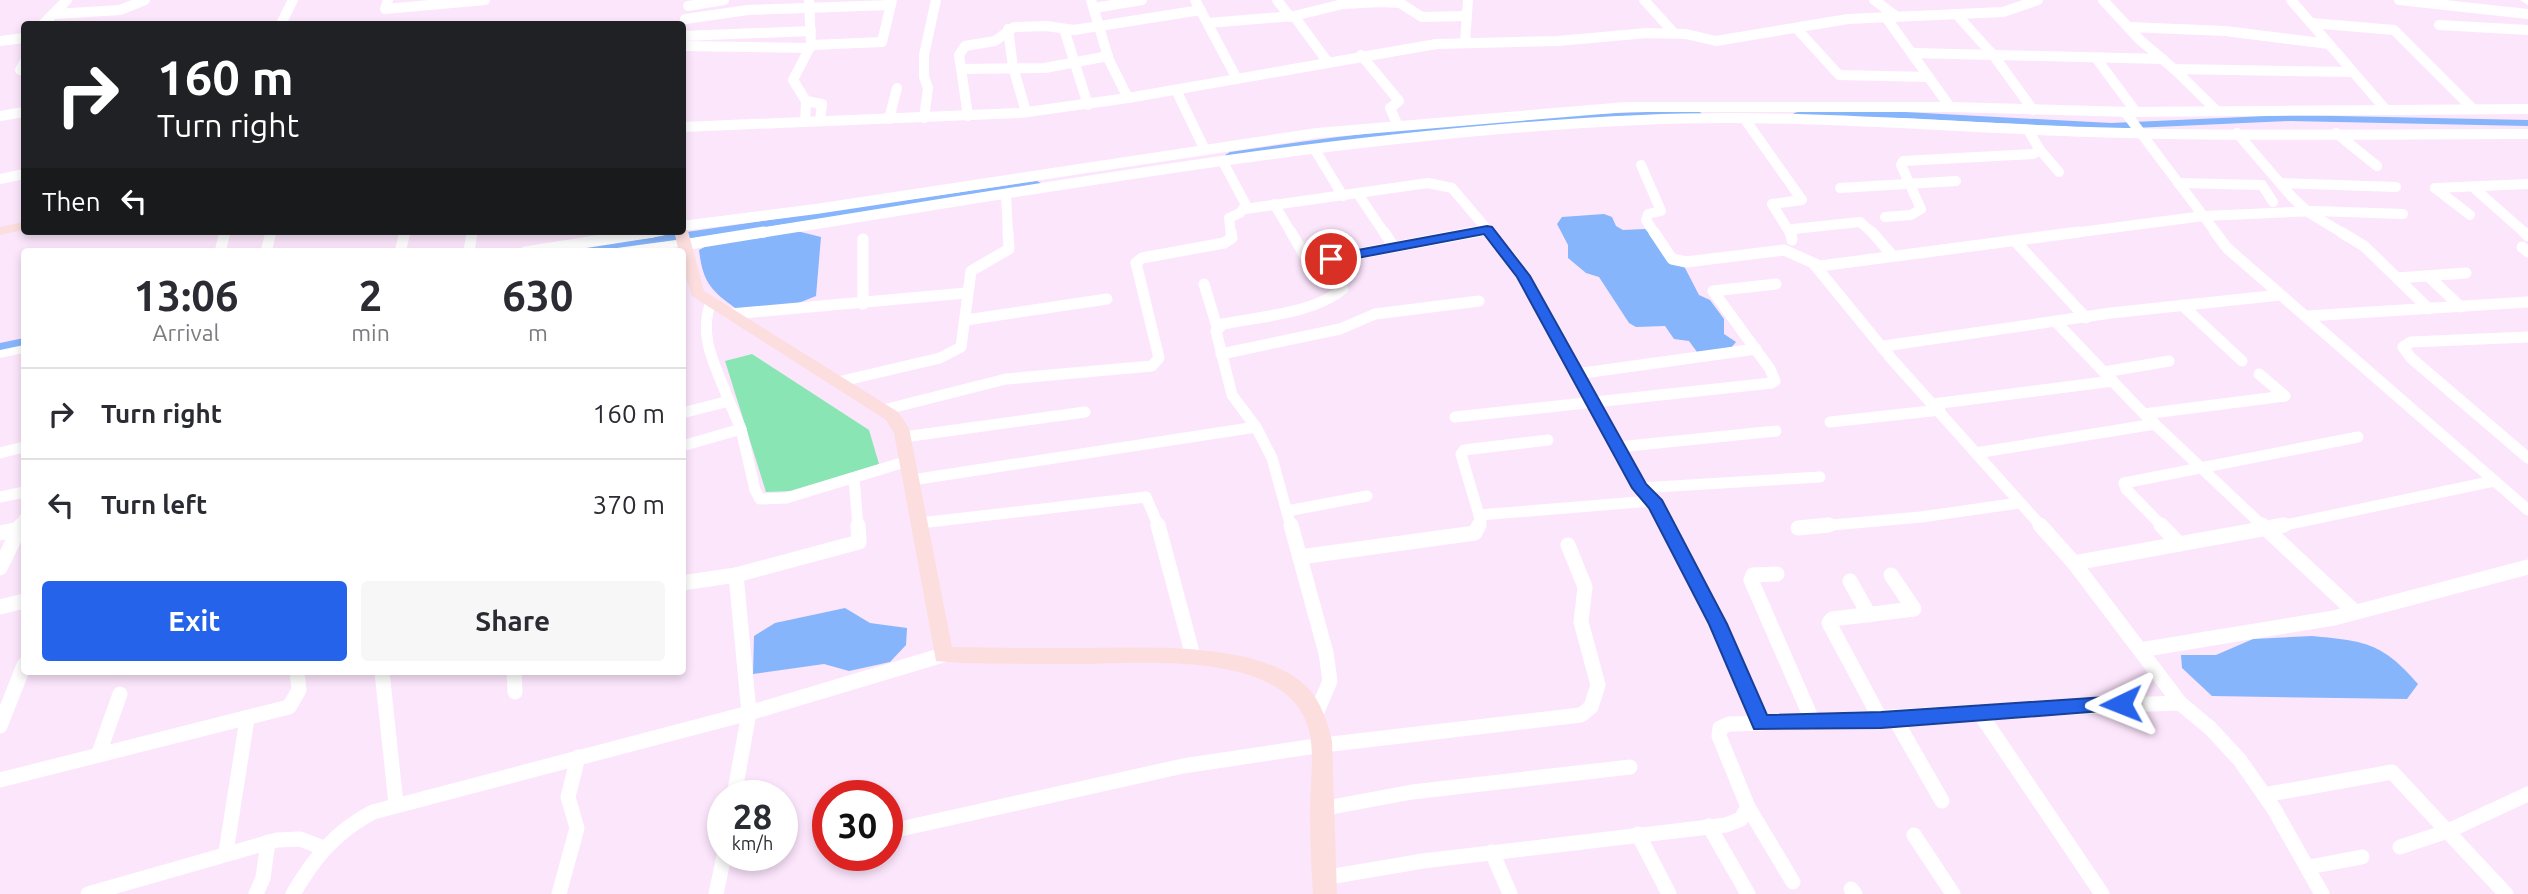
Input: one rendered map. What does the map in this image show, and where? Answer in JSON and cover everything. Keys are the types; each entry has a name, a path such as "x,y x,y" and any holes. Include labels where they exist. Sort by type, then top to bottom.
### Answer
{"main road":[{"path":"0,231 21,227"},
{"path":"686,252 697,293 892,416 904,437 943,655 1193,656 1249,667 1287,683 1304,698 1315,716 1323,745 1321,809 1324,886"}],"street":[{"path":"47,21 67,0"},
{"path":"55,14 127,9 145,0"},
{"path":"282,21 293,0"},
{"path":"388,0 385,9 485,0"},
{"path":"686,46 878,44 887,29 892,3 809,3 685,19 689,3 724,0"},
{"path":"924,118 928,88 924,77 924,55 936,0"},
{"path":"1128,99 1108,56 1092,4 1142,0"},
{"path":"1195,0 1237,79"},
{"path":"1277,0 1327,61"},
{"path":"1465,41 1468,0"},
{"path":"1644,0 1674,33"},
{"path":"1874,0 1896,16"},
{"path":"686,127 1026,112 1128,99 1327,61 1465,41 1530,42 1674,33 1716,41 1848,19 2003,12 2038,0"},
{"path":"2103,0 2217,111"},
{"path":"2291,0 2386,110"},
{"path":"2399,0 2528,13"},
{"path":"1208,23 1292,17 1343,4 1389,2 1400,3 1422,17 1467,16"},
{"path":"805,122 806,102 793,80 811,46 809,3"},
{"path":"736,34 748,9"},
{"path":"968,116 959,55 962,48 995,41 1007,29 1029,25 1064,29 1201,10"},
{"path":"1956,14 1994,56 2033,110"},
{"path":"1885,16 1950,107"},
{"path":"2311,23 2394,30 2473,109"},
{"path":"2440,25 2528,30"},
{"path":"2129,27 2225,31 2329,44"},
{"path":"1007,29 1013,67 1026,112"},
{"path":"1064,29 1088,104"},
{"path":"1797,29 1833,70 1845,76 1929,77"},
{"path":"686,36 811,31"},
{"path":"0,41 21,39"},
{"path":"1913,53 2164,59"},
{"path":"1362,55 1399,101 1390,108 1398,127"},
{"path":"961,69 1037,68 1108,56"},
{"path":"2096,58 2140,132 2227,248 2528,510"},
{"path":"2174,69 2353,72"},
{"path":"889,119 897,88"},
{"path":"1176,90 1205,150"},
{"path":"806,102 822,104 820,121"},
{"path":"634,248 816,209 1317,133 1626,107 1950,107 2131,115 2217,111 2528,109"},
{"path":"0,116 21,112"},
{"path":"682,237 1006,195 1315,150 1605,122 1744,118 2028,130 2528,134"},
{"path":"1744,118 1802,200 1772,204 1790,233 1797,254"},
{"path":"2028,130 2040,150 2059,172"},
{"path":"2237,133 2308,212 2364,246 2429,309"},
{"path":"2336,133 2377,166"},
{"path":"1315,150 1343,196"},
{"path":"1885,217 1911,215 1921,209 1901,165 1903,161 2019,155 2040,150"},
{"path":"1223,162 1245,209"},
{"path":"1641,165 1661,211 1647,214 1646,220 1672,259 1686,262 1784,250 1820,266 2204,216 2308,212 2403,214"},
{"path":"0,179 21,175"},
{"path":"1840,188 1956,181"},
{"path":"2178,183 2257,184 2262,185 2273,202"},
{"path":"2280,183 2396,187"},
{"path":"883,410 1006,379 1152,366 1159,358 1136,270 1138,260 1228,242 1232,234 1229,218 1245,209 1416,184 1446,184 1523,276 1640,488 1652,501 1718,624 1761,723"},
{"path":"2470,215 2435,188 2528,184"},
{"path":"2474,188 2528,236"},
{"path":"1357,194 1394,247"},
{"path":"838,382 953,354 961,347 965,339 966,293 971,271 1009,249 1006,195"},
{"path":"1274,204 1309,263 1487,230"},
{"path":"1790,233 1802,226 1860,222 1865,224 1892,255"},
{"path":"551,248 635,235"},
{"path":"863,239 863,304"},
{"path":"2015,241 2086,318"},
{"path":"1812,263 1885,351 2074,563 2180,703 2225,743 2264,795 2309,867 2322,894"},
{"path":"2397,278 2466,273"},
{"path":"2428,275 2461,307"},
{"path":"1204,284 1235,400 1256,427 1272,458 1329,667 1327,694 1315,716"},
{"path":"1455,417 1772,383 1775,376 1713,291 1776,284"},
{"path":"1217,327 1315,304 1343,289"},
{"path":"730,314 966,293"},
{"path":"1885,351 1884,346 1887,343 2280,295"},
{"path":"966,320 1107,299"},
{"path":"710,302 704,312 703,327 741,429 760,499 786,498 855,478 910,470 1256,427"},
{"path":"1221,355 1340,329 1376,314 1479,302"},
{"path":"2308,316 2528,302"},
{"path":"2182,305 2242,361"},
{"path":"2056,322 2144,414 2355,612"},
{"path":"2526,339 2411,342 2403,347 2411,358 2528,458"},
{"path":"1576,374 1756,349"},
{"path":"0,354 21,350"},
{"path":"1830,422 1937,407 2108,376 2169,362"},
{"path":"2144,414 2285,396 2259,374"},
{"path":"686,411 729,401"},
{"path":"904,437 1085,412"},
{"path":"1976,453 2155,424"},
{"path":"686,445 741,429"},
{"path":"1618,447 1776,431"},
{"path":"2179,544 2124,483 2358,437"},
{"path":"1300,557 1463,537 1480,529 1479,515 1461,454 1464,450 1548,440"},
{"path":"0,453 21,448"},
{"path":"1640,488 1820,477"},
{"path":"686,582 736,575 859,542 855,478"},
{"path":"2074,563 2266,529 2494,481"},
{"path":"0,497 21,493"},
{"path":"1287,511 1367,496"},
{"path":"920,523 1146,497 1155,513 1193,656"},
{"path":"1479,515 1652,501"},
{"path":"1798,528 1921,517 2018,503"},
{"path":"0,533 21,524"},
{"path":"0,568 21,526"},
{"path":"903,828 1183,766 1323,745 1588,712 1598,699 1597,679 1580,619 1586,598 1583,581 1568,545"},
{"path":"8,552 21,550"},
{"path":"2140,650 2316,622 2528,567"},
{"path":"1777,574 1753,575 1751,580 1813,722"},
{"path":"736,575 749,713 737,780"},
{"path":"1891,575 1914,609 1832,619 1829,622 1942,801"},
{"path":"1850,582 1869,615"},
{"path":"0,607 21,602"},
{"path":"293,894 321,847 356,821 396,804 749,713 943,655"},
{"path":"0,726 21,673"},
{"path":"0,780 99,753 247,719 289,706 295,700 301,680 298,675"},
{"path":"382,675 396,804"},
{"path":"514,675 515,692"},
{"path":"99,753 120,694"},
{"path":"1793,882 1748,807 1719,736 1720,728 1737,722 1888,719 2180,703"},
{"path":"1979,712 2102,894"},
{"path":"226,852 247,719"},
{"path":"559,894 577,828 568,797 578,757"},
{"path":"1321,809 1412,792 1630,767"},
{"path":"2264,795 2392,772 2506,894"},
{"path":"2400,847 2448,831 2528,794"},
{"path":"1324,886 1492,852 1709,827 1741,819 1748,807"},
{"path":"1709,827 1748,894"},
{"path":"1638,834 1669,894"},
{"path":"1914,835 1953,894"},
{"path":"88,894 268,842 297,838 310,840 321,847"},
{"path":"257,894 263,878 268,842"},
{"path":"1492,852 1510,894"},
{"path":"2309,867 2362,857"},
{"path":"716,894 721,871"}],"green space":[{"path":"752,354 869,430 879,464 792,491 766,492 725,361"}],"water":[{"path":"1604,214 1612,217 1616,226 1623,230 1645,229 1684,266 1699,295 1710,300 1724,319 1724,334 1736,342 1730,349 1697,352 1689,341 1674,339 1665,326 1636,327 1629,323 1599,277 1586,273 1568,258 1568,245 1557,224 1562,217"},
{"path":"797,231 821,237 816,296 791,306 738,310 715,291 706,278 699,250 710,244"},
{"path":"845,608 870,623 907,628 906,645 890,662 849,671 824,664 753,674 754,636 775,623"},
{"path":"2312,636 2371,646 2394,659 2418,684 2407,699 2212,696 2182,668 2181,655 2216,655 2253,639"}],"waterway":[{"path":"1230,155 1464,125 1581,117 1698,114"},
{"path":"1798,115 1905,115 2111,126 2290,118 2528,123"},
{"path":"604,248 1037,184"},
{"path":"0,347 21,343"}],"route":[{"path":"1331,259 1487,230 1523,276 1640,488 1656,505 1718,624 1761,723 1881,720 2121,704"}]}
